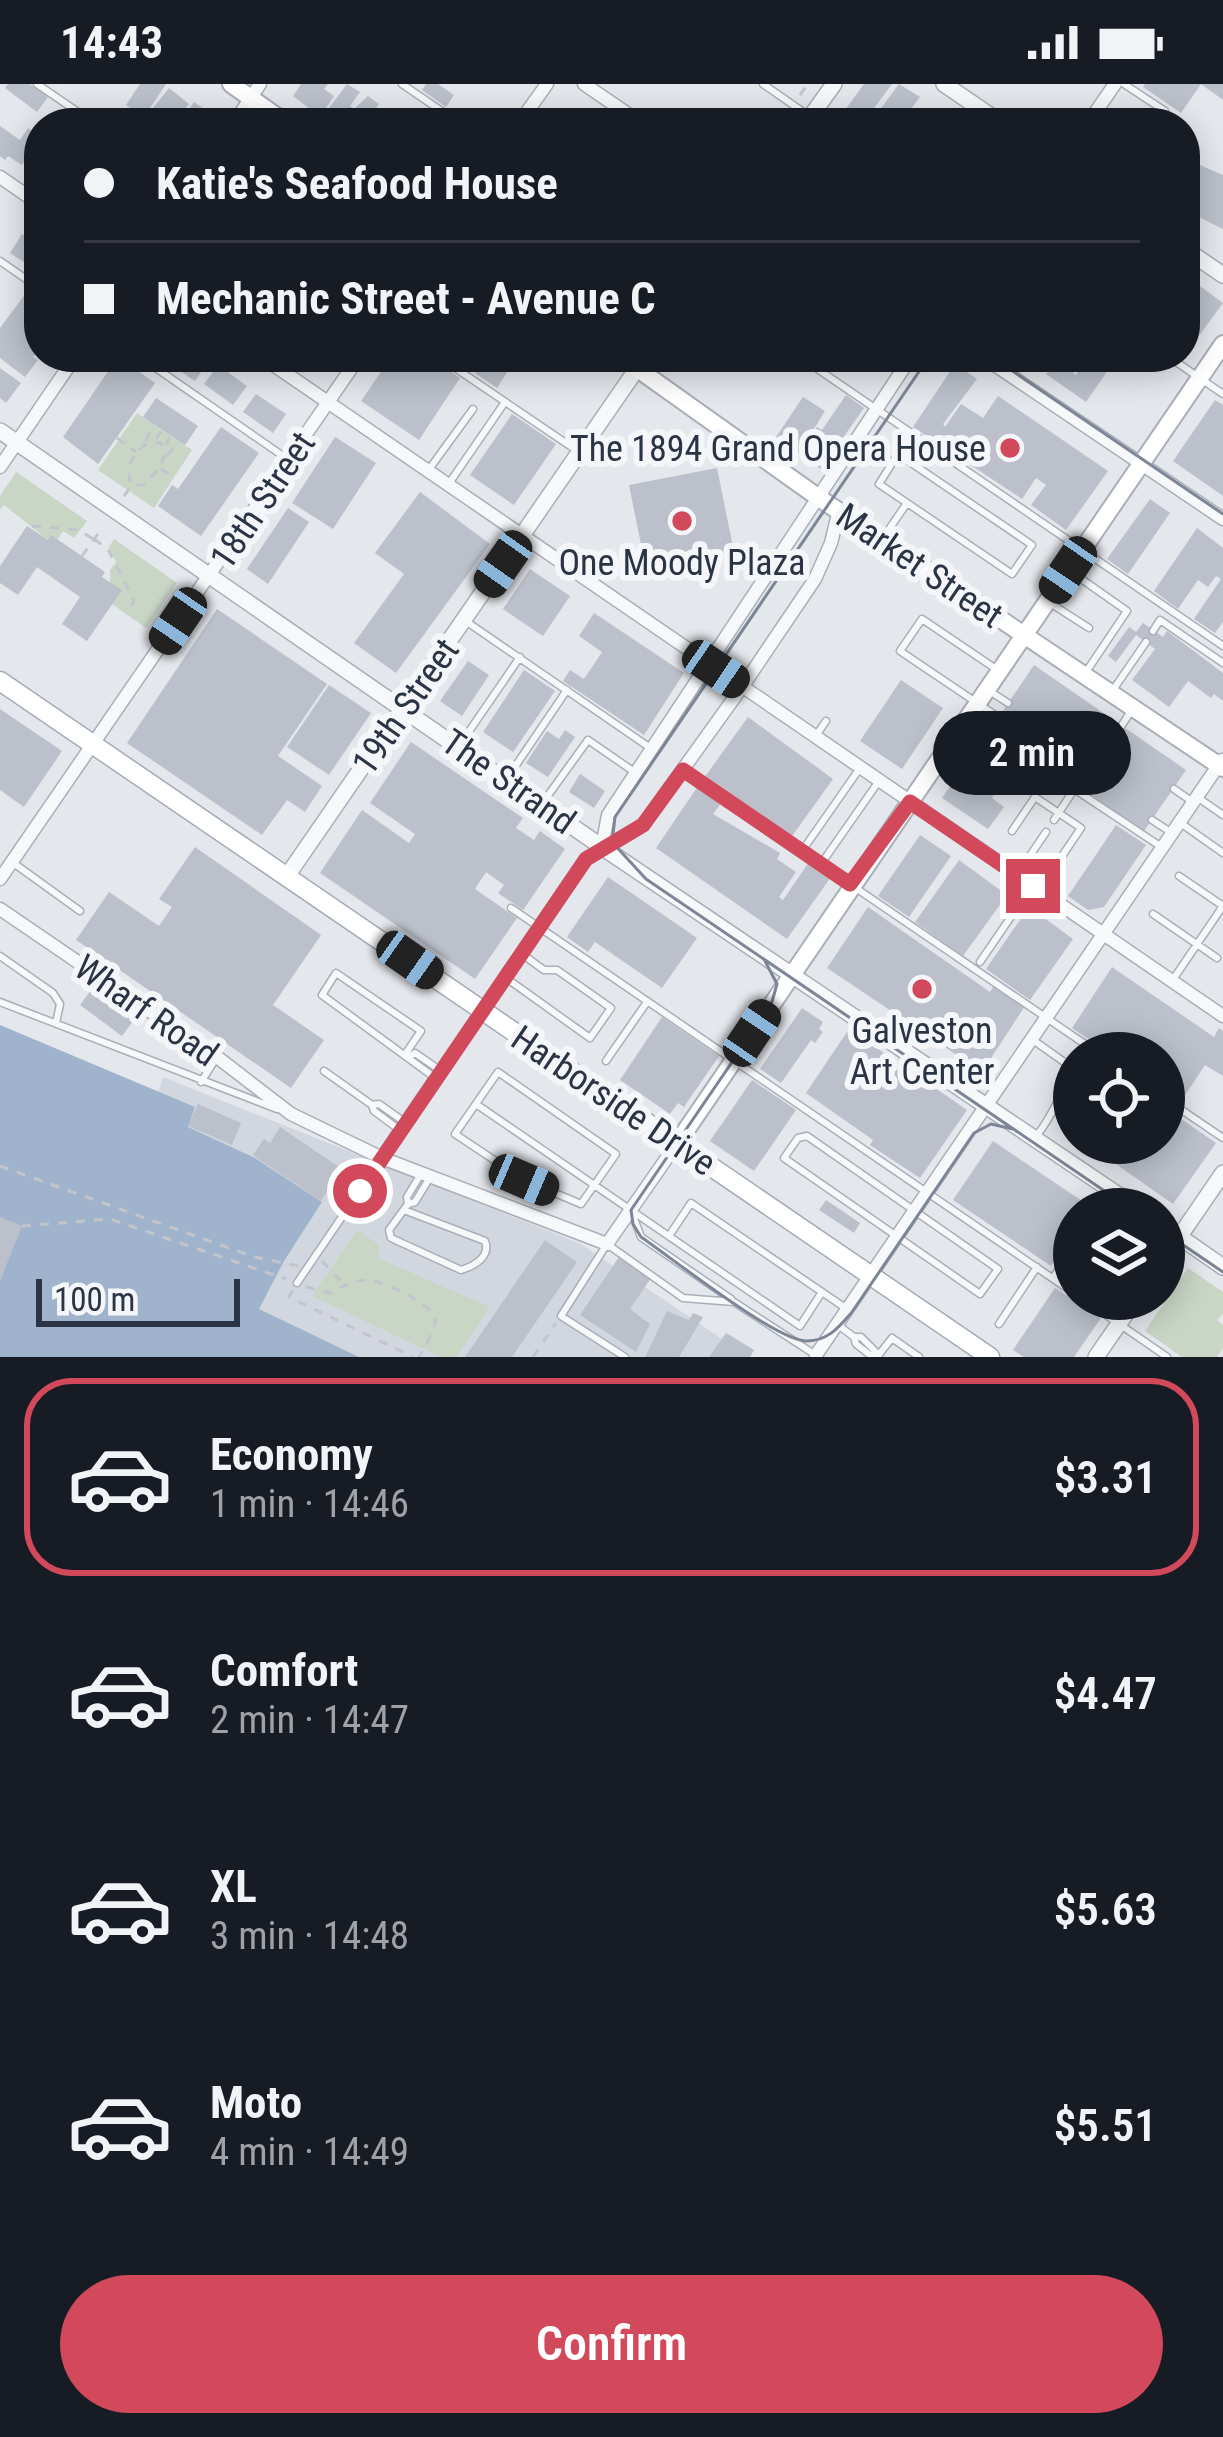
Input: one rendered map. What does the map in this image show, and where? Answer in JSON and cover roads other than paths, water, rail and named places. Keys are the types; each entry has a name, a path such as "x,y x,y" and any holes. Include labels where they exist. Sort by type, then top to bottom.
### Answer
{"main road":[{"path":"231,84 255,91"},
{"path":"678,1142 1223,344"},
{"name":"Market Street","path":"649,372 819,498 1222,764"},
{"name":"Harborside Drive","path":"0,681 990,1357"}],"street":[{"path":"584,84 619,108"},
{"path":"944,84 979,108"},
{"path":"0,467 65,372"},
{"path":"284,372 1223,1016"},
{"name":"18th Street","path":"0,879 349,372"},
{"name":"19th Street","path":"287,876 579,452 627,372"},
{"path":"602,848 608,815 901,372"},
{"path":"1005,372 1223,519"},
{"name":"The Strand","path":"0,431 602,848 1108,1188"},
{"path":"382,1158 586,859 643,825 742,687 815,579 831,543 838,510"},
{"path":"816,1356 1222,764"},
{"name":"Wharf Road","path":"0,909 217,1057 291,1114 382,1158 607,1244"},
{"path":"607,1244 678,1142"},
{"path":"1185,1228 1223,1172"},
{"path":"1185,1241 1223,1267"},
{"path":"1096,1357 1122,1320"}],"lane":[{"path":"37,84 72,108"},
{"path":"402,84 437,108"},
{"path":"763,84 795,108"},
{"path":"1124,84 1160,108"},
{"path":"162,372 289,460"},
{"path":"461,372 579,452"},
{"path":"822,372 1223,646"},
{"path":"1191,372 1223,394"},
{"path":"448,485 506,402"},
{"path":"428,471 472,409"},
{"path":"898,454 1032,545 1012,574 907,503 879,484 898,454"},
{"path":"883,538 907,503"},
{"path":"1068,570 1127,611 1103,638 1084,675"},
{"path":"1048,601 1088,628"},
{"path":"998,717 900,651 922,619 999,671"},
{"path":"465,620 652,749"},
{"path":"1154,631 1160,620 1223,663"},
{"path":"1111,693 1146,642"},
{"path":"1138,652 1147,659"},
{"path":"458,746 520,657"},
{"path":"506,780 567,690"},
{"path":"977,704 1008,704"},
{"path":"977,704 1076,787 1163,848"},
{"path":"1122,725 1133,708"},
{"path":"814,736 826,721"},
{"path":"542,805 587,740 636,773"},
{"path":"802,851 860,768"},
{"path":"683,770 1067,1032"},
{"path":"821,865 879,781"},
{"path":"1056,817 1076,787"},
{"path":"1174,789 1223,815"},
{"path":"1012,831 1035,797 1056,817 1081,828 1058,862"},
{"path":"1152,820 1223,853"},
{"path":"1017,875 1046,832"},
{"path":"12,862 80,910"},
{"path":"1172,981 1223,906 1180,876"},
{"path":"980,962 1033,886"},
{"path":"511,908 1053,1278"},
{"path":"1153,914 1217,958"},
{"path":"506,978 590,1038 611,1008 557,970 544,970 522,954"},
{"path":"0,956 53,994 60,1004 56,1023"},
{"path":"408,1055 421,1031 336,973 322,995 408,1055 439,1075"},
{"name":"Wharf Road","path":"0,1002 291,1114"},
{"path":"606,1061 647,1002"},
{"path":"1032,1039 1053,1054"},
{"path":"201,1082 217,1057"},
{"path":"323,1071 403,1127"},
{"path":"498,1072 616,1154 581,1204 524,1180 455,1135 476,1104 498,1072"},
{"path":"1035,1138 1052,1117 1053,1103"},
{"path":"476,1104 800,1326 822,1292"},
{"path":"1185,1112 1223,1138"},
{"path":"807,1136 915,1210 998,1269 980,1294 784,1157 798,1138 807,1136"},
{"path":"297,1283 382,1158"},
{"path":"406,1207 485,1241 487,1250 481,1261 460,1270 391,1238 389,1230 406,1207 415,1202 426,1176"},
{"path":"669,1236 691,1203 847,1309"},
{"path":"631,1210 641,1237 816,1356"},
{"path":"625,1357 561,1316 607,1244 683,1298 734,1301"},
{"path":"999,1324 1037,1267"},
{"path":"1113,1320 1167,1357"},
{"path":"838,1325 854,1337 861,1336 877,1355 892,1338 919,1357"}],"water":[{"path":"0,1025 195,1107 188,1127 255,1158 322,1202 259,1309 359,1357 0,1357"}],"tram line":[{"path":"919,372 615,817 612,842 646,879 1100,1188"},
{"path":"1014,372 1223,514"},
{"path":"765,961 777,984 771,1005 631,1210 641,1237 724,1297 792,1337 807,1341 827,1336 852,1312 974,1133 991,1124 1013,1129"},
{"path":"1185,1246 1223,1272"}],"place":[{"name":"The 1894 Grand Opera House","path":"1010,448"},
{"name":"One Moody Plaza","path":"682,521"},
{"name":"Galveston Art Center","path":"922,989"}]}
